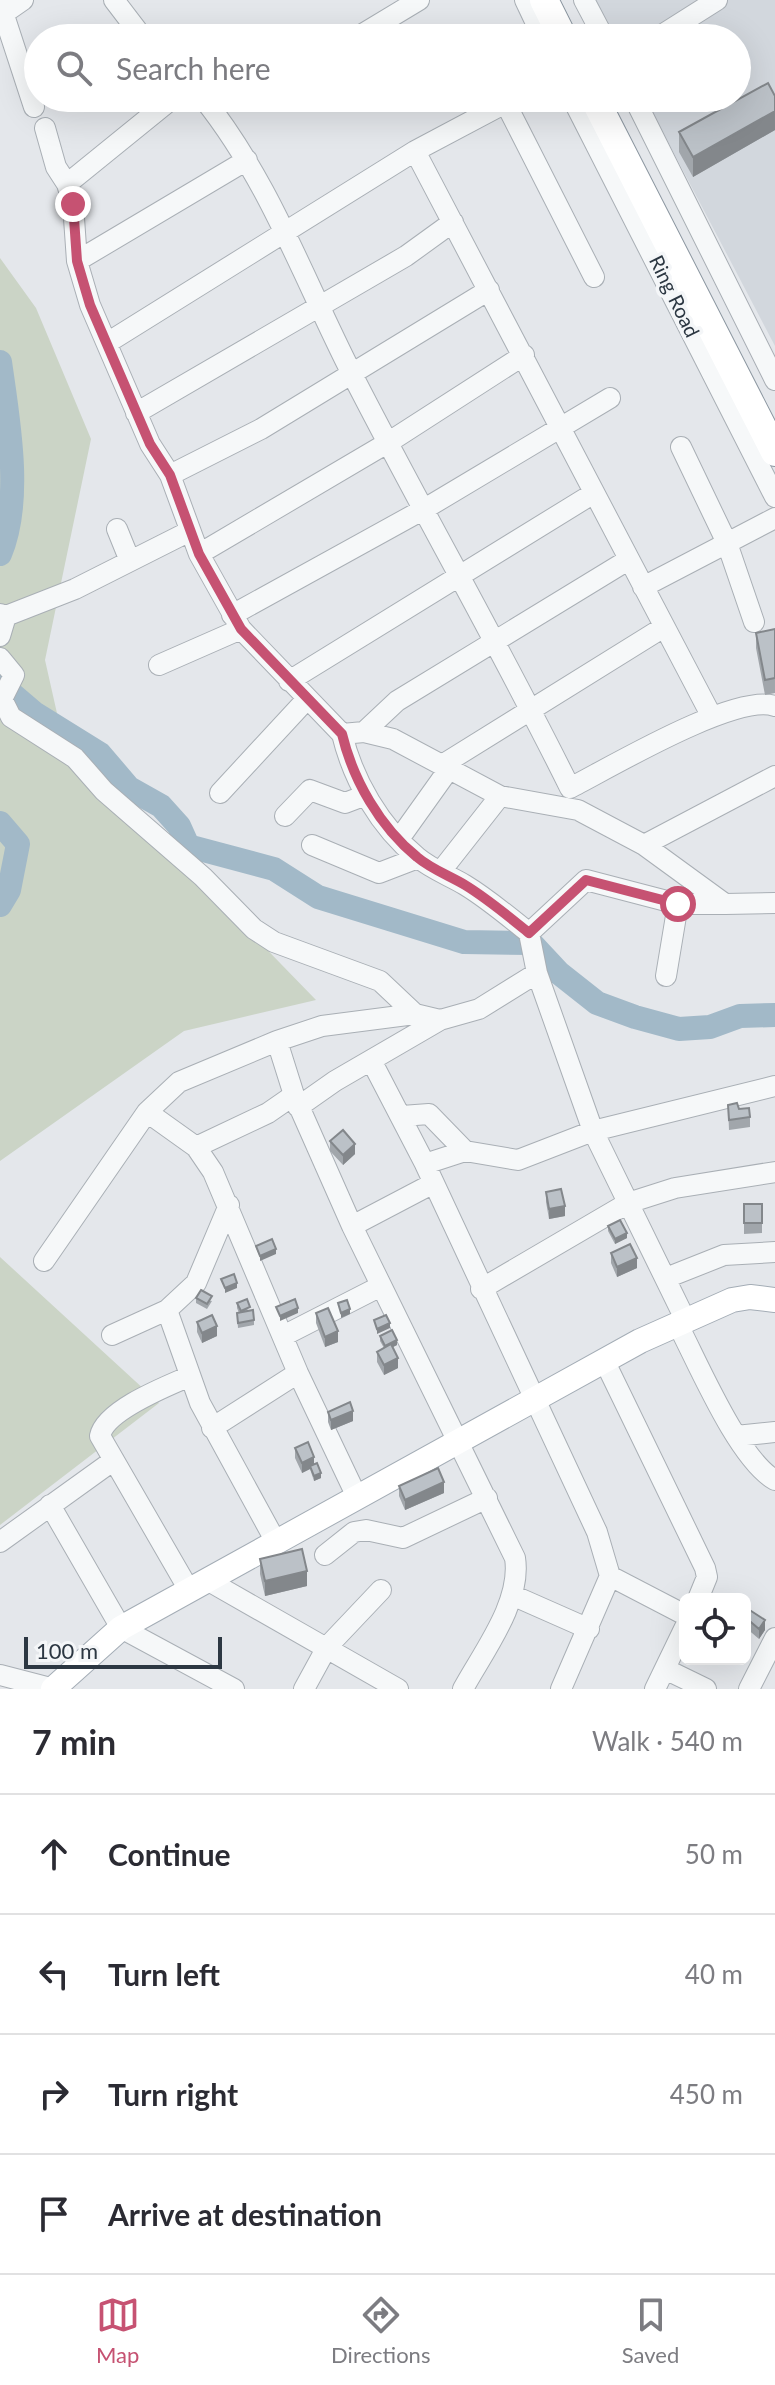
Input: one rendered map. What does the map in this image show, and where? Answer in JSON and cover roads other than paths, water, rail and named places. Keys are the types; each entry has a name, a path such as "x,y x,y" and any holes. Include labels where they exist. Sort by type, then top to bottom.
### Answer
{"highway":[{"path":"544,0 556,24"},
{"path":"564,0 576,24"},
{"name":"Ring Road","path":"601,112 775,452"},
{"name":"Ring Road","path":"621,112 775,413"}],"main road":[{"path":"54,1689 121,1628 604,1360 681,1321 732,1300 750,1297 775,1300"}],"street":[{"path":"23,0 1,12 24,78"},
{"path":"114,0 132,24"},
{"path":"379,24 419,0"},
{"path":"525,0 536,24"},
{"path":"584,0 597,24"},
{"path":"679,24 717,0"},
{"path":"67,184 156,112"},
{"path":"214,112 232,135 286,231 352,374 531,708 578,810"},
{"path":"107,343 415,151 488,112"},
{"path":"516,112 594,277"},
{"name":"Ring Road","path":"579,112 775,497"},
{"path":"641,112 775,380"},
{"path":"45,128 56,167 67,184 73,204 77,261 136,413 170,475 188,532 199,554 236,622 306,700 342,734 347,755 366,795 399,839 418,858 487,899 530,942 537,973 593,1131 666,1278 681,1321 736,1436 759,1469 775,1480"},
{"path":"415,151 712,717"},
{"path":"77,261 247,160"},
{"path":"136,413 320,308 406,256 453,222"},
{"path":"170,475 261,429 489,290"},
{"path":"199,554 389,442 524,355"},
{"path":"159,665 610,398"},
{"path":"681,447 727,543 754,622"},
{"path":"289,681 594,493"},
{"path":"643,587 775,518"},
{"path":"117,529 130,561"},
{"path":"2,622 188,532"},
{"path":"364,732 378,715 397,701 628,560"},
{"path":"399,839 446,767 531,708 664,627"},
{"path":"0,658 13,671 3,704 11,717 75,758 104,791 203,877 254,929 274,942 380,981 415,1014"},
{"path":"220,793 306,700"},
{"path":"570,788 712,717 751,704 775,706"},
{"path":"342,734 364,732 393,739 500,796 578,810 644,845 725,904"},
{"path":"644,845 775,776"},
{"path":"285,816 310,790 345,803 366,795"},
{"path":"441,871 500,796"},
{"path":"312,845 379,873 418,858"},
{"path":"530,942 586,880 678,904 775,903"},
{"path":"666,976 678,904"},
{"path":"196,1147 296,1101 440,1020 491,1004 537,973"},
{"path":"44,1261 147,1112 179,1082 277,1041 322,1026 415,1014 440,1020"},
{"path":"277,1041 296,1101 352,1226 515,1558 512,1595 463,1689"},
{"path":"371,1060 402,1116 481,1289 581,1494 610,1576 561,1689"},
{"path":"425,1164 465,1151 518,1160 593,1131 775,1086"},
{"path":"147,1112 196,1147 229,1205 298,1373 357,1497"},
{"path":"402,1116 429,1114 465,1151"},
{"path":"481,1289 628,1203 675,1188 775,1172"},
{"path":"352,1226 432,1184"},
{"path":"112,1335 167,1310 185,1295 204,1271 229,1205"},
{"path":"666,1278 724,1255 775,1252"},
{"path":"283,1336 381,1286"},
{"path":"167,1310 212,1428 276,1542"},
{"path":"604,1360 705,1568 707,1577 700,1593"},
{"path":"212,1428 298,1373"},
{"path":"190,1376 142,1399 108,1421 100,1436 114,1460 198,1585 327,1647 398,1689"},
{"path":"736,1436 775,1432"},
{"path":"0,1542 114,1460"},
{"path":"325,1555 354,1532 366,1530 403,1538 487,1498"},
{"path":"50,1505 121,1628 234,1689"},
{"path":"610,1576 679,1612"},
{"path":"304,1689 327,1647 381,1590"},
{"path":"512,1595 589,1629"},
{"path":"749,1689 775,1638"},
{"path":"655,1689 679,1640"},
{"path":"665,1669 706,1689"},
{"path":"0,1675 54,1689"}],"waterway":[{"path":"0,362 12,459 11,509 0,554"},
{"path":"0,684 34,713 100,754 129,788 161,806 179,826 188,846 274,869 318,897 464,942 531,943 559,973 597,1003 635,1017 679,1029 710,1027 740,1016 775,1015"},
{"path":"0,823 18,844 9,890 0,905"}]}
